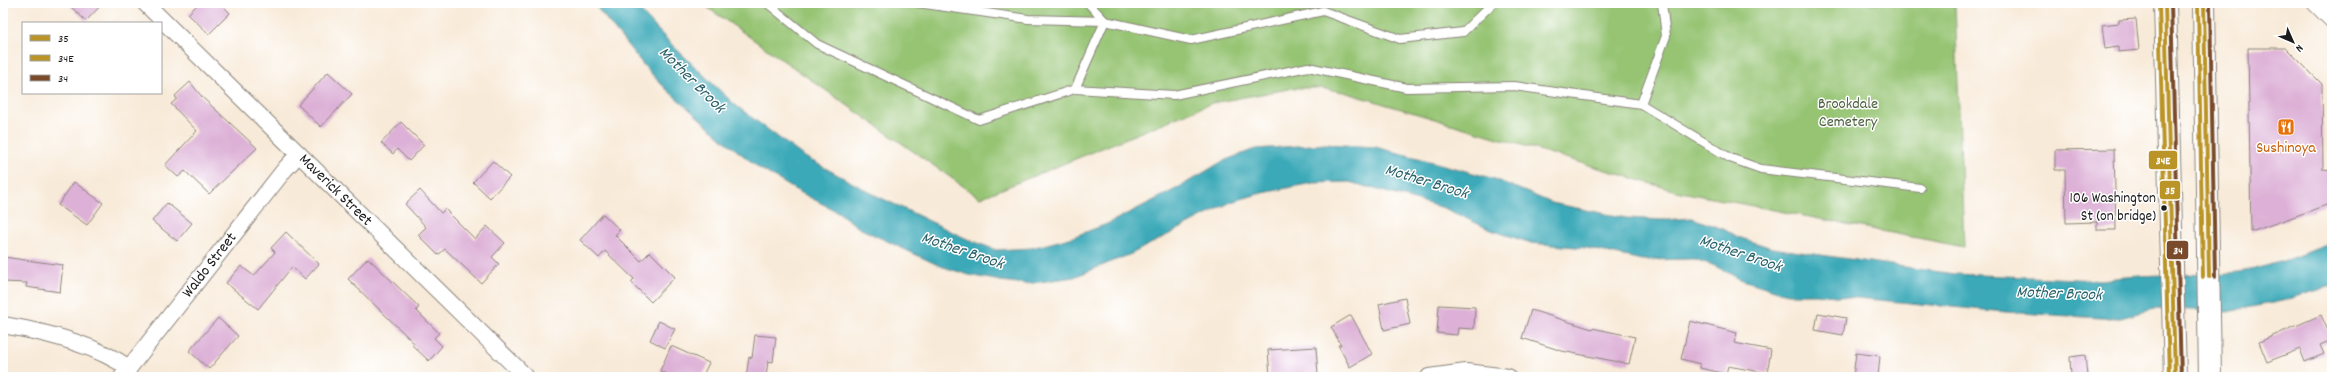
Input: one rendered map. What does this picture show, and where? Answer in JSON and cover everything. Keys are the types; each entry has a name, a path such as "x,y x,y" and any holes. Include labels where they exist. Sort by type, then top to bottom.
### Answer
{"main road":[{"path":"2165,3 2175,377"},
{"path":"2204,3 2210,377"}],"street":[{"name":"Maverick Street","path":"145,3 526,377"},
{"path":"2315,3 2332,20"},
{"name":"Waldo Street","path":"125,372 285,169 299,154"},
{"path":"3,325 44,333 110,355 125,372"},
{"path":"1429,377 1466,372 1508,377"}],"lane":[{"path":"767,3 817,44 979,120 1075,89 1174,95 1308,67 1407,88 1514,86 1641,104 1730,158 1761,169 1920,188"},
{"path":"918,3 1028,19 1105,21 1191,40 1323,10 1400,39 1464,32 1493,3"},
{"path":"1088,3 1105,21"},
{"path":"1641,104 1666,36 1662,3"},
{"path":"1075,89 1105,21"}],"green space":[{"name":"Brookdale Cemetery","path":"701,3 1955,3 1964,247 1676,191 1344,92 1319,88 1294,88 1212,103 980,198"}],"water":[{"name":"Mother Brook","path":"593,3 633,3 671,44 734,104 803,156 875,195 965,238 996,250 1032,248 1070,238 1107,224 1176,189 1223,161 1255,149 1326,144 1375,147 1418,158 1495,179 1552,203 1626,218 1663,220 1692,218 1723,229 1738,237 1772,248 1954,274 2102,280 2150,276 2230,273 2256,269 2332,243 2332,286 2282,301 2232,311 2154,309 2117,319 2005,312 1815,294 1787,294 1740,279 1715,266 1695,259 1642,260 1587,248 1531,243 1491,230 1444,208 1349,182 1312,183 1258,194 1231,202 1131,254 1074,277 1026,284 1001,281 969,275 940,266 859,228 838,212 794,189 759,168 725,141 665,88 646,68"}],"building":[{"path":"67,3 103,3 86,21"},
{"path":"199,3 220,3 230,13 209,34 188,14"},
{"path":"2136,19 2139,50 2118,52 2118,47 2105,49 2102,25 2119,23 2119,20"},
{"name":"Sushinoya","path":"2248,48 2286,48 2322,84 2323,169 2332,170 2332,203 2251,232"},
{"path":"328,72 352,94 321,127 298,105"},
{"path":"190,82 203,98 257,148 209,194 185,171 178,177 165,165 197,131 171,104 177,99 175,96"},
{"path":"401,122 424,145 409,161 397,149 393,154 381,143"},
{"path":"2114,149 2116,230 2097,230 2097,222 2066,223 2065,170 2055,170 2055,150"},
{"path":"493,161 510,177 490,198 473,182"},
{"path":"74,182 103,203 87,225 58,205"},
{"path":"420,190 441,213 445,209 475,239 487,226 505,243 492,257 499,264 481,283 445,249 438,255 418,235 426,227 405,204"},
{"path":"167,203 192,223 177,241 152,221"},
{"path":"603,214 620,230 615,235 641,261 650,252 675,277 651,302 631,282 634,279 605,251 599,258 580,240"},
{"path":"286,232 319,264 305,279 292,267 258,309 226,283 241,266 254,276 275,252 271,248"},
{"path":"3,257 63,265 60,292 26,287 27,283 3,282"},
{"path":"368,258 419,307 416,310 439,333 434,338 442,346 429,361 412,345 414,343 348,279"},
{"path":"1405,298 1410,324 1384,330 1379,304"},
{"path":"1439,305 1475,307 1474,329 1458,328 1457,335 1437,333"},
{"path":"1531,310 1592,329 1635,337 1629,364 1562,351 1522,338"},
{"path":"1818,313 1846,318 1843,335 1815,330"},
{"path":"1351,315 1372,354 1350,367 1338,345 1341,345 1331,327"},
{"path":"2321,315 2332,340 2320,345 2324,354 2305,362 2300,349 2267,362 2259,342"},
{"path":"218,318 238,336 209,369 189,351"},
{"path":"659,321 675,329 665,348 650,340"},
{"path":"1690,321 1737,333 1734,343 1771,350 1767,373 1728,366 1726,374 1700,368 1700,364 1681,359"},
{"path":"755,335 776,337 773,362 768,361 766,377 746,377 749,357 752,358"},
{"path":"671,346 709,363 702,377 674,377 660,371"},
{"path":"1316,347 1318,375 1270,377 1268,350"},
{"path":"1856,353 1880,356 1878,377 1853,377"},
{"path":"2085,355 2087,376 2071,377 2070,357"}],"transit line":[{"name":"34E","path":"2159,3 2169,377"},
{"name":"35","path":"2165,3 2175,377"},
{"name":"34","path":"2171,3 2181,377"},
{"name":"34E","path":"2198,3 2203,277"},
{"name":"35","path":"2204,3 2209,277"},
{"name":"34","path":"2210,3 2215,277"}],"place":[{"name":"Sushinoya","path":"2286,127"},
{"name":"106 Washington St (on bridge)","path":"2164,208"}]}
